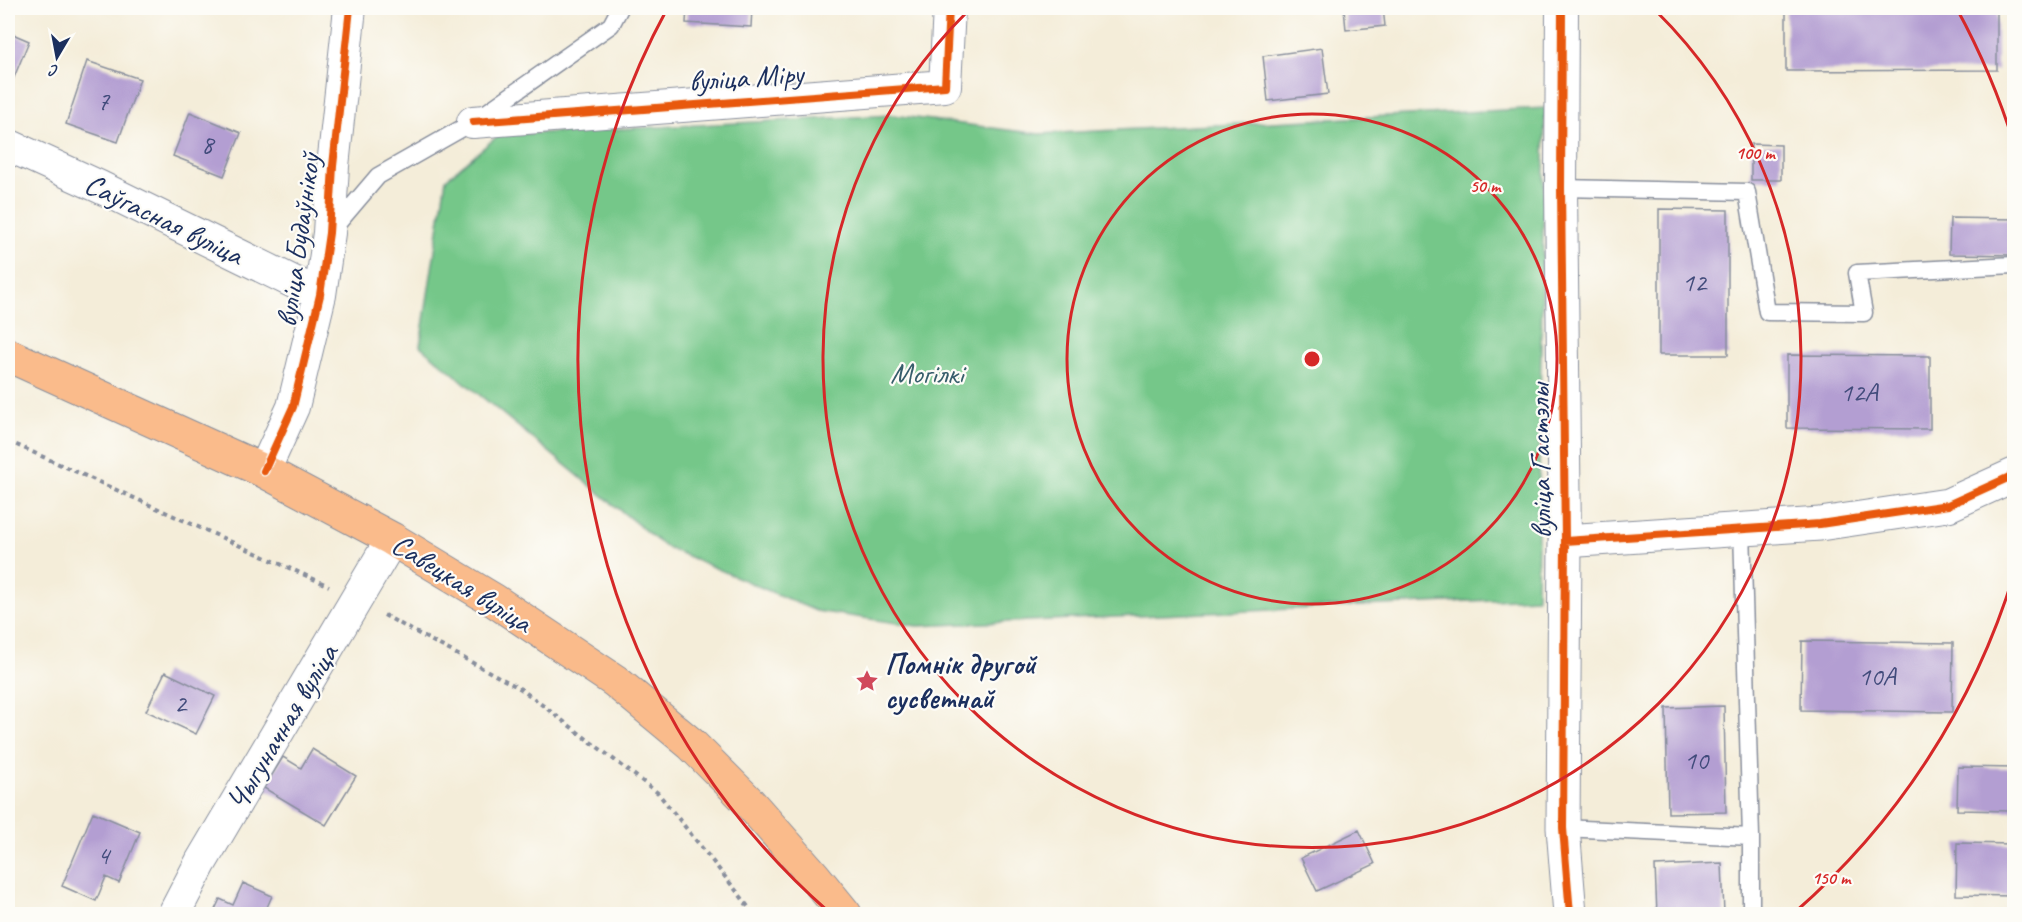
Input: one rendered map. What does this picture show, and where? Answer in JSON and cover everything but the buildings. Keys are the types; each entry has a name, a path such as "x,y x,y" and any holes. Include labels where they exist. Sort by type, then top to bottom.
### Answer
{"main road":[{"name":"Савецкая вуліца","path":"8,355 264,471 392,539 495,601 615,681 691,744 747,800 845,915"}],"street":[{"name":"вуліца Будаўнікоў","path":"264,471 293,407 320,295 329,233 333,166 350,8"},
{"name":"вуліца Міру","path":"472,122 945,86 949,8"},
{"name":"вуліца Гастэлы","path":"1562,8 1561,188 1565,541 1563,828 1570,915"},
{"name":"Саўгасная вуліца","path":"8,145 100,187 320,295"},
{"path":"1565,541 1820,524 1948,505 2014,475"},
{"name":"Чыгуначная вуліца","path":"174,915 201,862 392,539"}],"lane":[{"path":"329,233 378,176 472,122 611,25 620,8"},
{"path":"1561,188 1747,192 1767,312 1864,312 1857,273 2014,265"},
{"path":"1742,529 1751,837 1751,915"},
{"path":"1563,828 1751,837"}],"path":[{"path":"8,441 335,588 521,689 658,793 753,915"}],"green space":[{"name":"Могілкі","path":"1545,108 1537,598 917,626 816,611 664,546 420,346 446,179 499,135 893,115 1039,134"}],"cycle path":[{"path":"264,471 293,407 320,295 329,233 333,166 350,8"},
{"path":"473,122 945,86 949,8"},
{"path":"1562,8 1561,188 1565,541 1563,828 1570,914"},
{"path":"1565,541 1820,524 1948,505 2014,475"}],"place":[{"name":"Помнік другой сусветнай","path":"867,681"}]}
